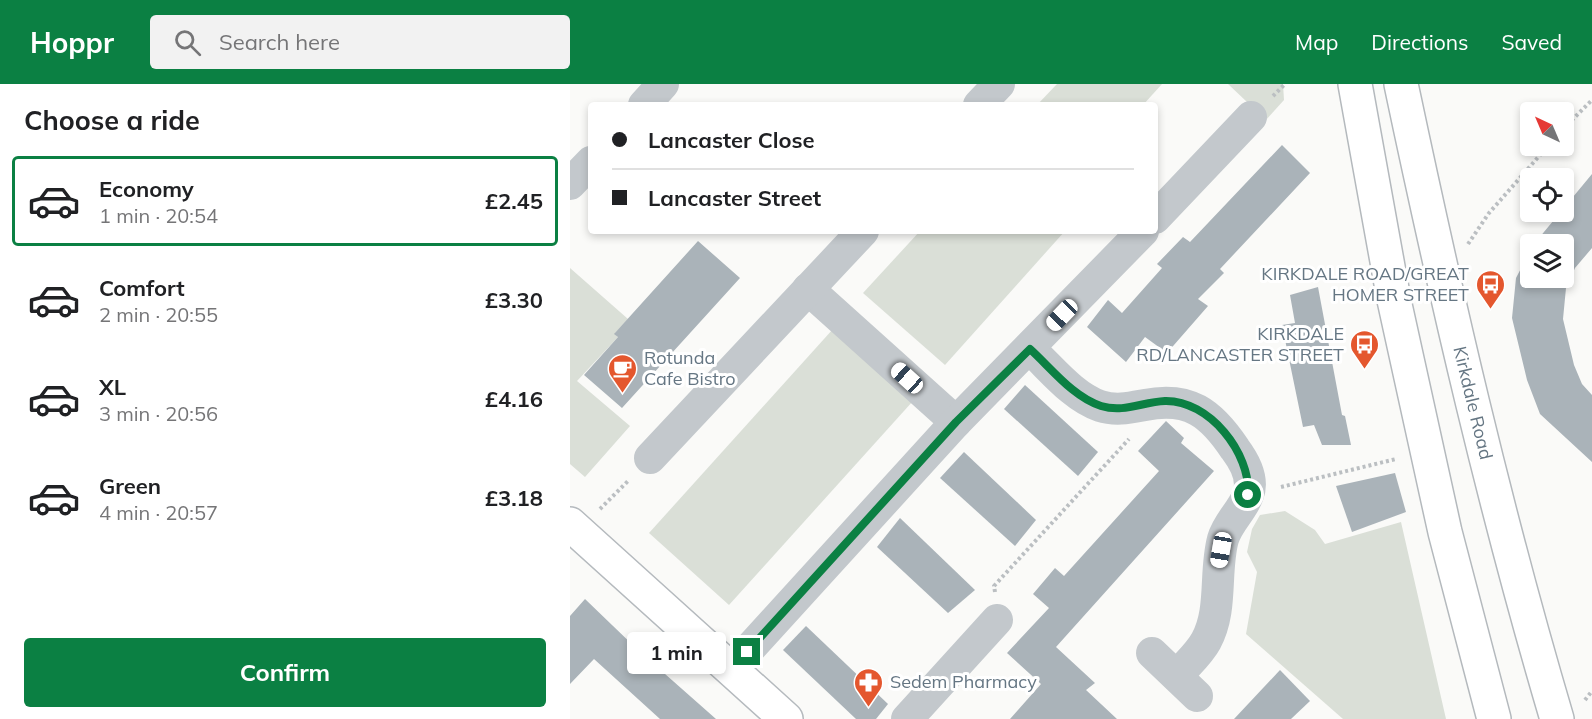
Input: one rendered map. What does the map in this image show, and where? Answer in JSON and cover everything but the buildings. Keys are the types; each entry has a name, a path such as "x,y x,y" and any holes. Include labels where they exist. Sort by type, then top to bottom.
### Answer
{"main road":[{"path":"1356,84 1395,300 1445,532 1494,719"},
{"name":"Kirkdale Road","path":"1401,84 1443,282 1500,517 1557,719"},
{"path":"574,527 786,719"}],"street":[{"path":"647,102 663,84"},
{"path":"983,102 999,84"},
{"path":"1158,215 1251,117"},
{"path":"570,184 588,165"},
{"path":"650,458 859,234"},
{"path":"731,669 956,422 1140,234"},
{"path":"808,289 956,422"},
{"path":"1030,349 1081,396 1098,405 1112,409 1126,409 1164,401 1190,406 1204,414 1224,434 1244,461 1249,480 1248,495 1223,538 1218,596 1206,641 1187,686 1152,653"},
{"path":"907,719 998,620"}],"path":[{"path":"1574,118 1592,100"},
{"path":"1443,282 1489,213 1539,156"},
{"path":"998,620 994,586 1132,436"},
{"path":"1248,495 1428,452"},
{"path":"574,527 650,458"}],"shaded area":[{"path":"1057,84 1162,84 1146,102 1040,102"},
{"path":"1228,84 1283,84 1284,100 1266,120"},
{"path":"917,234 1062,234 945,365 863,293"},
{"path":"570,268 628,319 615,333 618,337 577,381 630,426 585,477 570,464"},
{"path":"833,329 913,401 729,605 649,533"},
{"path":"1285,511 1315,530 1325,544 1401,522 1446,719 1343,719 1246,634 1257,572 1247,552 1252,529 1260,515"}],"place":[{"name":"KIRKDALE ROAD/GREAT HOMER STREET","path":"1490,310"},
{"name":"KIRKDALE RD/LANCASTER STREET","path":"1365,370"},
{"name":"Rotunda Cafe Bistro","path":"623,394"},
{"name":"Sedem Pharmacy","path":"869,708"}],"route":[{"path":"747,652 956,422 1030,349 1081,396 1098,405 1112,409 1126,409 1164,401 1190,406 1204,414 1215,423 1244,461 1249,480 1248,495"}]}
